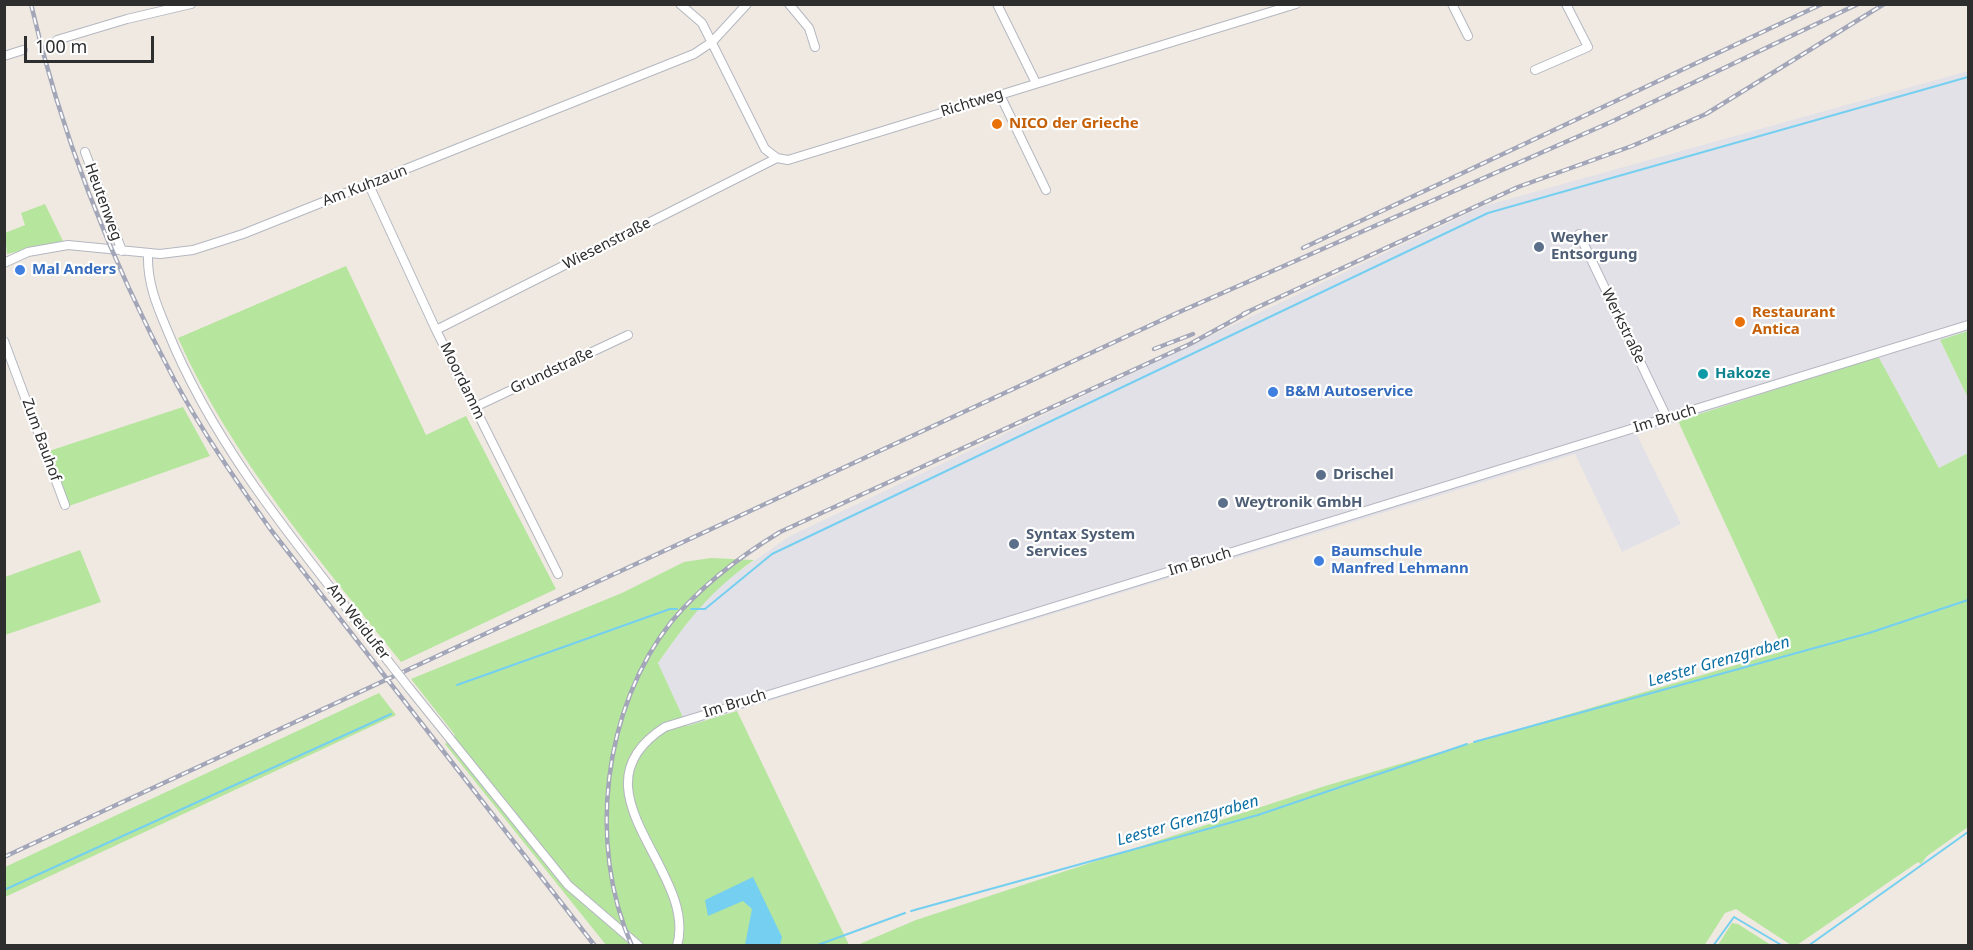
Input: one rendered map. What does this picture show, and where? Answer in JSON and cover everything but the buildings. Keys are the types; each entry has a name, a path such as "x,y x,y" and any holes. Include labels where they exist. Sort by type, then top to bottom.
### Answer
{"street":[{"path":"57,39 191,4"},
{"path":"680,4 702,23 765,149 777,158"},
{"name":"Am Kuhzaun","path":"4,263 28,252 68,245 148,254 194,250 369,185 694,54 712,42 747,4"},
{"path":"789,4 809,28 815,47"},
{"path":"997,4 1036,83"},
{"name":"Richtweg","path":"777,158 788,160 1296,4"},
{"path":"1452,4 1468,36"},
{"path":"1535,70 1588,47 1566,4"},
{"path":"4,56 23,50"},
{"path":"1000,95 1046,190"},
{"name":"Heutenweg","path":"85,152 122,251"},
{"name":"Wiesenstraße","path":"436,330 777,158"},
{"name":"Moordamm","path":"369,185 436,330 558,574"},
{"name":"Werkstraße","path":"1579,234 1667,418"},
{"name":"Am Weidufer","path":"148,254 147,277 180,361 216,426 286,530 410,689 568,885 639,945"},
{"name":"Im Bruch","path":"677,945 681,921 676,904 633,812 628,794 629,773 634,761 651,736 665,727 1968,325"},
{"name":"Grundstraße","path":"475,407 628,335"},
{"name":"Zum Bauhof","path":"4,341 65,505"}],"shaded area":[{"path":"1968,71 1968,331 1940,341 1968,398 1968,453 1939,468 1878,356 1637,435 1681,524 1622,552 1575,454 687,726 658,663 695,611 725,581 790,536 1484,206"}],"green space":[{"path":"45,204 63,241 7,254 5,233 25,225 21,213"},
{"path":"346,266 426,435 466,416 556,589 401,662 309,546 250,466 199,382 178,338"},
{"path":"1968,331 1968,398 1940,340"},
{"path":"1878,356 1939,468 1968,453 1968,827 1927,856 1921,864 1918,862 1797,945 1791,945 1736,909 1725,913 1704,946 855,946 916,920 1325,786 1784,651 1678,421"},
{"path":"183,407 210,456 69,506 49,451"},
{"path":"80,550 101,602 5,635 5,577"},
{"path":"711,558 754,560 712,595 658,663 687,726 737,711 849,945 606,945 445,744 455,735 411,679 622,593 684,562"},
{"path":"379,693 396,715 5,897 5,867"},
{"path":"1732,923 1738,924 1771,945 1718,945"}],"water":[{"path":"753,877 782,937 780,945 745,945 752,909 743,901 708,916 705,900"}],"waterway":[{"path":"691,609 705,609 772,554 1488,213 1968,77"},
{"name":"Leester Grenzgraben","path":"1474,742 1869,633 1968,600"},
{"path":"457,685 670,609 677,609"},
{"path":"4,890 391,714"},
{"name":"Leester Grenzgraben","path":"911,911 1258,815 1467,744"},
{"path":"1808,946 1968,832"},
{"name":"Leester Grenzgraben","path":"815,946 905,913"},
{"path":"1713,946 1734,917 1783,946"}],"railway":[{"path":"31,4 57,102 91,197 130,291 175,381 197,419 271,530 595,946"},
{"path":"1303,248 1822,4"},
{"path":"4,857 1177,313 1611,122 1858,4"},
{"path":"1243,314 1518,187 1632,146 1706,114 1884,4"},
{"path":"632,946 618,907 610,865 607,821 609,778 617,735 630,694 649,656 672,621 696,595 722,572 780,532 1190,344 1250,311"},
{"path":"1154,349 1193,334"}],"place":[{"name":"NICO der Grieche","path":"997,124"},
{"name":"Weyher Entsorgung","path":"1539,247"},
{"name":"Mal Anders","path":"20,270"},
{"name":"Restaurant Antica","path":"1740,322"},
{"name":"Hakoze","path":"1703,374"},
{"name":"B&M Autoservice","path":"1273,392"},
{"name":"Drischel","path":"1321,475"},
{"name":"Weytronik GmbH","path":"1223,503"},
{"name":"Syntax System Services","path":"1014,544"},
{"name":"Baumschule Manfred Lehmann","path":"1319,561"}]}
